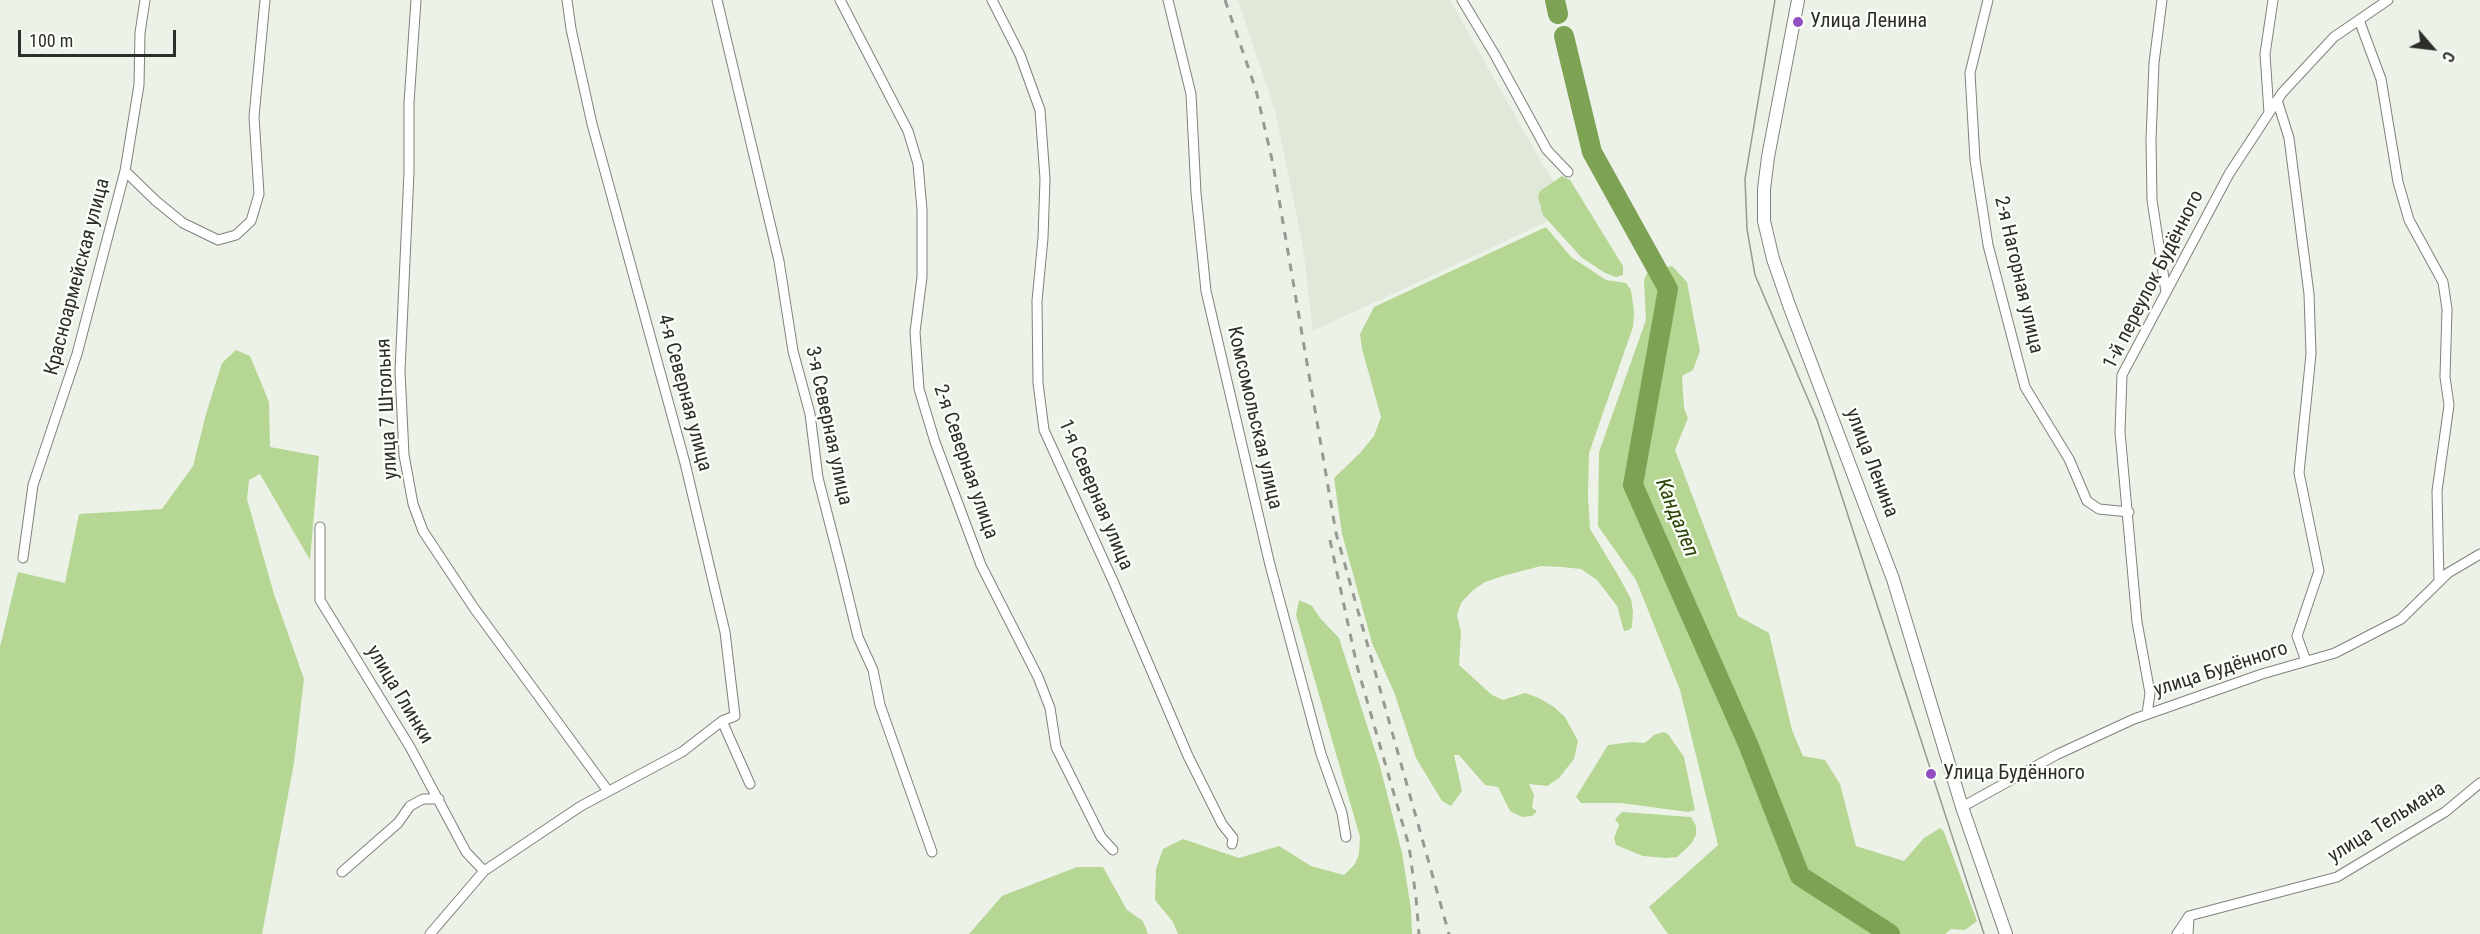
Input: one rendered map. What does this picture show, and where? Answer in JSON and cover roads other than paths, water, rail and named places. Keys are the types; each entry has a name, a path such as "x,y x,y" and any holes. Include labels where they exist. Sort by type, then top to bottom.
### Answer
{"main road":[{"name":"улица Ленина","path":"1798,0 1768,157 1764,189 1764,221 1773,259 1893,579 1962,807 2006,934"}],"street":[{"name":"Красноармейская улица","path":"23,558 33,485 77,354 125,171 139,85 140,33 145,0"},
{"path":"125,171 183,223 218,240 236,235 251,221 259,194 254,117 265,0"},
{"name":"улица 7 Штольня","path":"416,0 409,103 410,172 400,371 404,455 413,504 423,531 474,608 608,791"},
{"name":"4-я Северная улица","path":"567,0 592,124 685,464 725,632 735,716 722,721"},
{"name":"3-я Северная улица","path":"717,0 779,261 793,351 810,414 818,478 858,637 873,670 880,705 932,852"},
{"name":"2-я Северная улица","path":"840,0 908,131 918,164 922,210 922,277 915,332 919,389 935,442 981,565 1038,677 1050,708 1056,747 1101,837 1113,850"},
{"name":"1-я Северная улица","path":"992,0 1020,55 1040,110 1045,178 1043,238 1037,301 1038,383 1044,430 1113,581 1188,756 1222,824 1233,838 1232,844"},
{"name":"Комсомольская улица","path":"1168,0 1191,94 1196,193 1206,291 1270,565 1321,754 1342,813 1346,837"},
{"path":"1462,0 1547,150 1569,172"},
{"name":"2-я Нагорная улица","path":"1988,0 1970,73 1975,160 1988,244 2025,387 2069,459 2087,501 2099,509 2128,512"},
{"path":"2162,0 2154,63 2151,140 2152,200 2166,292"},
{"path":"2269,113 2265,54 2273,0"},
{"name":"1-й переулок Будённого","path":"2147,714 2150,693 2137,622 2120,432 2122,375 2229,174 2277,100 2334,37 2388,0"},
{"path":"2360,20 2381,79 2397,173 2409,220 2443,282 2447,309 2445,377 2449,405 2437,491 2439,581"},
{"path":"2277,100 2289,138 2309,294 2311,354 2299,473 2319,571 2297,636 2306,661"},
{"name":"улица Глинки","path":"320,527 320,600 410,747 466,852 484,871"},
{"name":"улица Будённого","path":"1962,807 2056,755 2147,714 2262,674 2335,653 2401,619 2448,573 2480,554"},
{"path":"430,934 484,871 581,806 682,752 722,721 750,784"},
{"path":"2477,785 2480,797"},
{"name":"улица Тельмана","path":"2189,916 2337,877 2445,812 2477,785"},
{"path":"342,872 398,823 411,806 423,799 439,799"},
{"path":"2177,934 2189,916"},
{"path":"2188,934 2189,916"}],"waterway":[{"name":"Кандалеп","path":"1555,0 1558,14"},
{"name":"Кандалеп","path":"1564,36 1592,152 1668,289 1633,485 1748,744 1800,876 1890,934"}],"tram line":[{"path":"1775,0 1745,179 1747,229 1755,275 1817,420 1984,934"}],"railway":[{"path":"1225,0 1256,90 1273,164 1336,533 1449,934"},
{"path":"1330,540 1357,666 1409,846 1419,934"}],"place":[{"name":"Улица Ленина","path":"1798,22"},
{"name":"Улица Будённого","path":"1931,774"}]}
